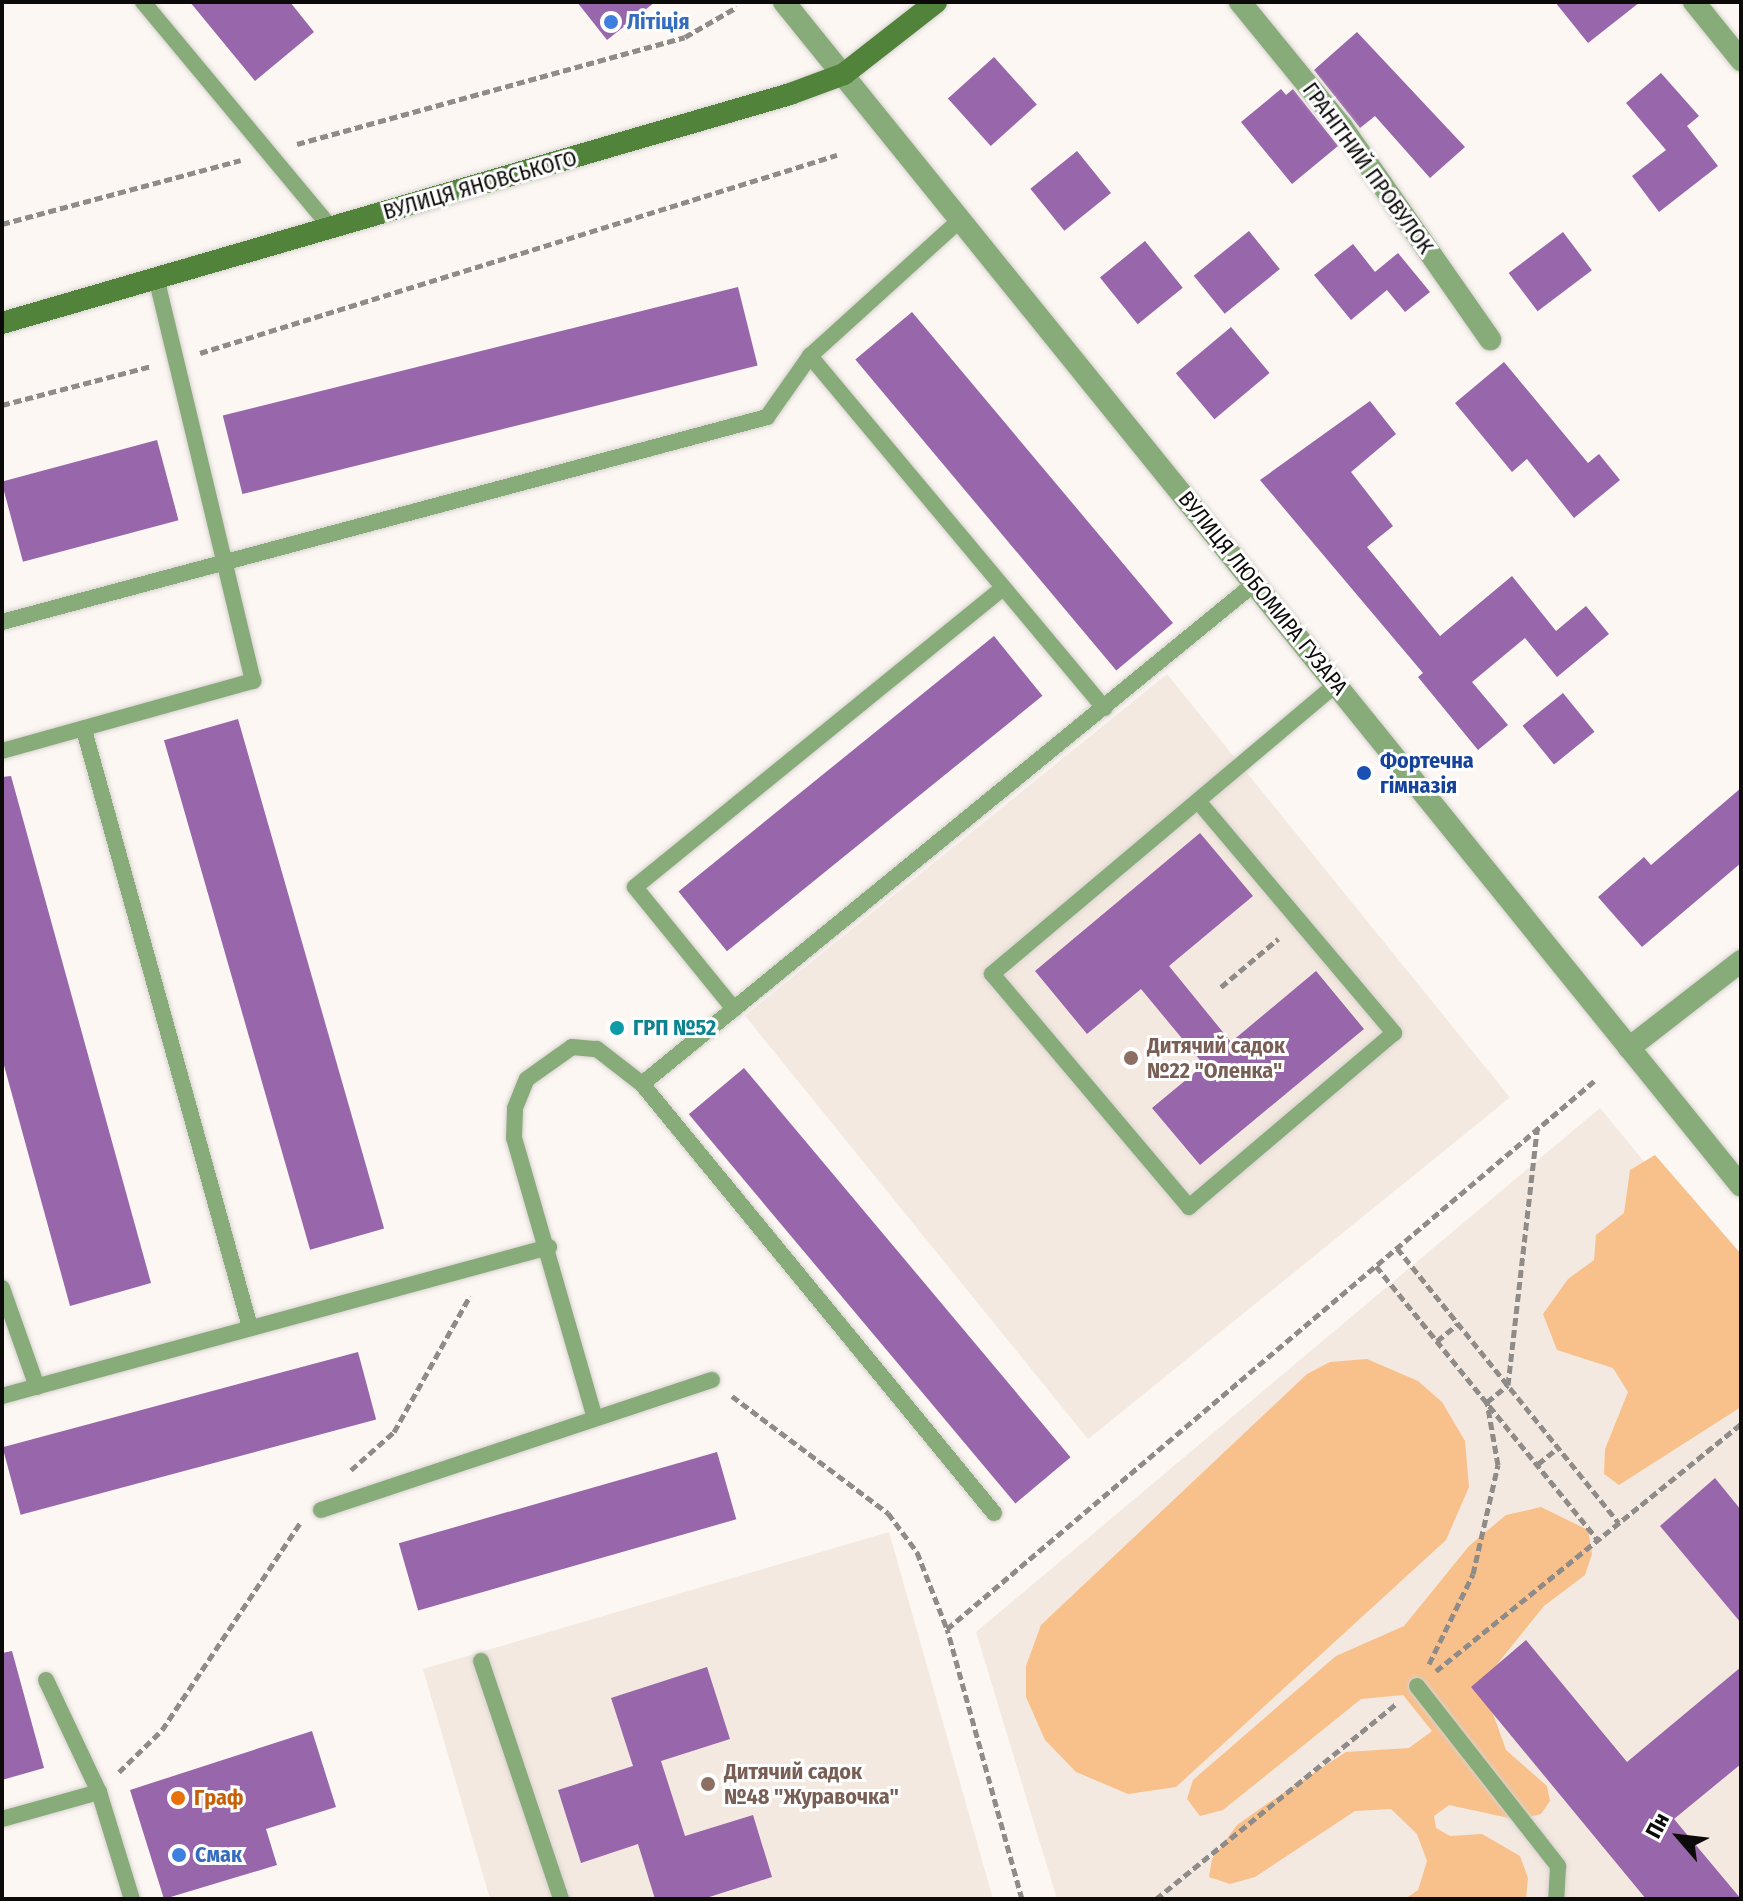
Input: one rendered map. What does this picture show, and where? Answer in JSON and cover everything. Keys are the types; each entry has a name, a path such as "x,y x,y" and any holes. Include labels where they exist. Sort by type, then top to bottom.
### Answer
{"main road":[{"name":"ВУЛИЦЯ ЯНОВСЬКОГО","path":"2,323 157,282 844,74 936,2"}],"street":[{"name":"ВУЛИЦЯ ЛЮБОМИРА ГУЗАРА","path":"784,2 1741,1186"},
{"name":"ГРАНІТНИЙ ПРОВУЛОК","path":"1240,2 1342,127 1490,339"},
{"path":"1694,2 1741,60"},
{"path":"1629,1048 1741,961"}],"lane":[{"path":"143,2 331,228"},
{"path":"2,622 767,417 810,356 961,219"},
{"path":"2,751 253,681 157,282"},
{"path":"810,356 1104,708"},
{"path":"642,1084 1254,584"},
{"path":"734,1009 635,887 1003,588"},
{"path":"1198,801 1394,1033 1189,1207 992,974 1337,683"},
{"path":"84,730 250,1327"},
{"path":"594,1415 549,1247 514,1138 527,1079 572,1047 597,1049 642,1084 994,1513"},
{"path":"2,1396 549,1247"},
{"path":"2,1288 37,1387"},
{"path":"321,1510 594,1415 712,1380"},
{"path":"481,1661 561,1899"},
{"path":"46,1680 99,1792 132,1899"},
{"path":"1417,1686 1558,1866 1556,1899"},
{"path":"2,1819 99,1792"}],"path":[{"path":"2,224 685,37 737,7"},
{"path":"2,405 175,360 837,155"},
{"path":"1221,987 1300,922"},
{"path":"947,1629 1594,1081"},
{"path":"1487,1402 1508,1385 1537,1130"},
{"path":"1397,1248 1619,1523"},
{"path":"1376,1266 1598,1540"},
{"path":"1437,1341 1458,1324"},
{"path":"712,1380 888,1513 917,1552 947,1629 1022,1899"},
{"path":"1417,1686 1473,1574 1498,1465 1487,1402"},
{"path":"1156,1899 1741,1424"},
{"path":"1538,1464 1558,1448"}],"shaded area":[{"name":"Дитячий садок №22 \"Оленка\"","path":"1167,674 1510,1098 1088,1439 745,1016"},
{"path":"1600,1108 1741,1279 1741,1899 1057,1899 976,1632"},
{"path":"1655,1155 1741,1254 1741,1407 1619,1485 1604,1474 1605,1449 1628,1392 1613,1368 1557,1350 1543,1314 1568,1279 1594,1260 1596,1235 1624,1213 1630,1170"},
{"path":"1367,1359 1418,1381 1442,1402 1465,1441 1469,1487 1446,1540 1176,1787 1128,1794 1076,1772 1045,1740 1026,1697 1026,1666 1041,1625 1307,1374 1330,1362"},
{"path":"1541,1507 1588,1530 1592,1554 1585,1575 1544,1606 1482,1683 1506,1750 1547,1786 1550,1801 1541,1814 1518,1820 1449,1805 1434,1816 1436,1828 1450,1836 1482,1834 1520,1856 1528,1878 1526,1899 1405,1899 1418,1890 1427,1861 1417,1834 1391,1809 1355,1811 1255,1877 1230,1884 1209,1877 1212,1859 1237,1825 1268,1803 1346,1752 1409,1748 1432,1731 1403,1695 1361,1699 1223,1810 1200,1816 1187,1799 1193,1780 1336,1656 1404,1626 1469,1546 1506,1515"},
{"name":"Дитячий садок №48 \"Журавочка\"","path":"889,1532 993,1899 490,1899 423,1669"}],"building":[{"path":"190,2 290,2 314,32 255,81"},
{"name":"Літіція","path":"577,2 655,2 607,40"},
{"path":"1555,2 1640,2 1588,43"},
{"path":"1357,32 1465,147 1430,178 1375,116 1360,128 1314,70"},
{"path":"994,57 1037,105 991,146 948,98"},
{"path":"1661,73 1699,116 1687,126 1718,166 1659,212 1632,176 1666,150 1626,103"},
{"path":"1281,89 1286,95 1293,89 1338,146 1292,184 1241,122"},
{"path":"1077,151 1111,193 1064,231 1030,189"},
{"path":"1249,231 1280,269 1225,314 1194,276"},
{"path":"1563,232 1592,270 1538,311 1509,273"},
{"path":"1145,241 1183,288 1138,324 1100,278"},
{"path":"1353,244 1375,272 1398,253 1430,292 1405,312 1387,290 1351,320 1314,275"},
{"path":"738,287 758,366 242,494 223,415"},
{"path":"912,312 1173,623 1116,671 855,360"},
{"path":"1231,327 1270,373 1214,419 1176,373"},
{"path":"1504,362 1588,463 1599,454 1620,480 1574,518 1527,459 1512,472 1455,403"},
{"path":"1370,401 1396,434 1351,472 1393,526 1367,547 1440,636 1512,576 1556,631 1586,606 1609,634 1557,677 1525,638 1472,682 1508,725 1478,750 1418,677 1423,673 1260,480"},
{"path":"157,440 178,520 23,562 2,482"},
{"path":"994,636 1042,696 727,951 678,892"},
{"path":"1563,693 1594,732 1554,765 1523,726"},
{"path":"238,719 384,1228 310,1250 164,740"},
{"path":"11,776 151,1283 70,1306 2,1058 2,777"},
{"path":"1741,788 1741,863 1642,947 1598,897 1644,857 1651,865"},
{"path":"1200,833 1253,896 1169,966 1231,1042 1316,971 1364,1029 1200,1165 1152,1108 1204,1065 1141,989 1087,1034 1035,971"},
{"path":"744,1068 1071,1457 1015,1503 689,1114"},
{"path":"358,1352 376,1420 21,1515 3,1447"},
{"path":"717,1452 736,1519 418,1611 399,1543"},
{"path":"1715,1478 1741,1510 1741,1623 1660,1526"},
{"path":"1526,1640 1627,1762 1741,1667 1741,1764 1674,1819 1741,1899 1646,1899 1471,1687"},
{"path":"12,1651 44,1768 2,1780 2,1653"},
{"path":"707,1667 730,1739 661,1761 685,1836 753,1815 772,1877 703,1899 655,1899 638,1844 581,1863 558,1790 633,1766 611,1698"},
{"path":"312,1731 336,1807 266,1829 277,1865 164,1899 130,1790"}],"place":[{"name":"Літіція","path":"611,22"},
{"name":"Фортечна гімназія","path":"1364,773"},
{"name":"ГРП №52","path":"617,1028"},
{"name":"Дитячий садок №22 \"Оленка\"","path":"1131,1058"},
{"name":"Дитячий садок №48 \"Журавочка\"","path":"708,1784"},
{"name":"Граф","path":"178,1798"},
{"name":"Смак","path":"179,1855"}]}
